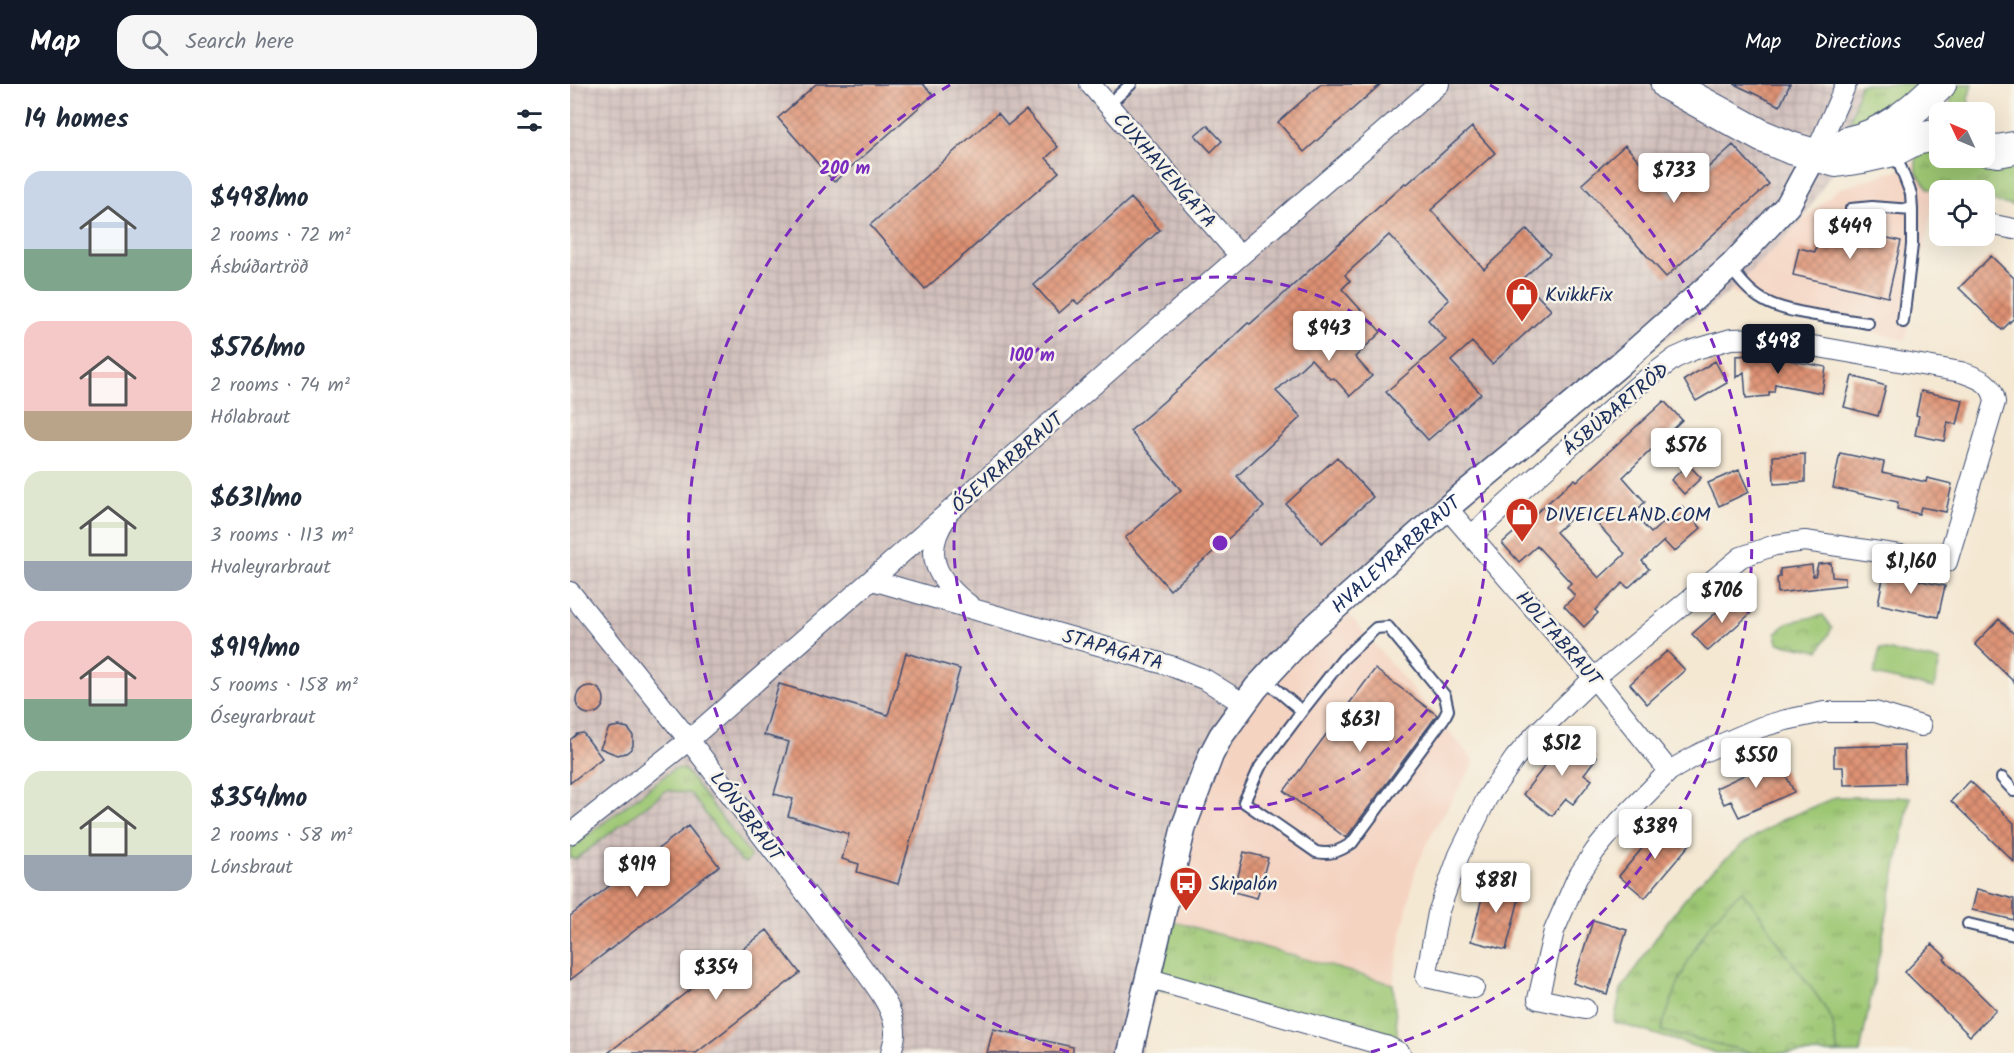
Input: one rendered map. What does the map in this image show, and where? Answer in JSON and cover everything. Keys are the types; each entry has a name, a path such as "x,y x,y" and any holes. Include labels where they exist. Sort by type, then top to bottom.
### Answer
{"main road":[{"path":"1667,84 1762,136 1836,161 1863,158 1894,150 1915,140 1929,137"},
{"path":"1815,155 1838,145 1866,139 1889,127 1920,104 1940,84"},
{"path":"1944,102 1945,84"}],"street":[{"name":"CUXHAVENGATA","path":"1090,84 1240,256"},
{"name":"ÓSEYRARBRAUT","path":"570,834 689,740 1439,84"},
{"path":"1815,155 1846,84"},
{"name":"HVALEYRARBRAUT","path":"1130,1053 1184,826 1211,755 1221,736 1244,704 1305,635 1447,508 1619,365 1730,267 1788,205 1815,155"},
{"path":"1995,225 2014,229"},
{"name":"ÁSBÚÐARTRÖÐ","path":"1470,536 1617,403 1675,358 1731,339 1767,338 1961,372 1983,380 1991,386 1995,402 1947,562 1822,542 1790,542 1760,549 1741,557 1594,678"},
{"name":"HOLTABRAUT","path":"1447,508 1594,678 1669,771"},
{"name":"STAPAGATA","path":"951,511 943,522 936,542 938,570 941,578 951,590 976,610"},
{"name":"STAPAGATA","path":"872,580 1171,666 1206,680 1244,704"},
{"name":"LÓNSBRAUT","path":"570,592 689,740 860,963 892,1017 895,1034 891,1053"},
{"path":"1474,988 1426,977 1436,920 1453,870 1479,811 1505,771 1535,735 1594,678"},
{"path":"1585,1010 1538,999 1558,919 1572,888 1595,850 1622,818 1669,771 1701,753 1761,727 1824,712 1875,712 1921,726"},
{"path":"1147,978 1386,1046 1400,1053"}],"lane":[{"path":"1108,105 1131,84"},
{"path":"1894,150 1911,194 1912,210 1912,245 1903,322"},
{"path":"1851,208 1912,210"},
{"path":"1730,267 1745,286 1762,300 1782,308 1868,323"},
{"path":"1388,627 1445,696 1448,710 1352,843 1341,851 1327,854 1316,852 1244,802 1260,767 1302,711 1343,659 1376,628 1388,627"},
{"path":"1264,679 1302,711"},
{"path":"2002,778 2014,791"},
{"path":"1968,924 2014,934"}],"shaded area":[{"path":"570,84 1903,84 1862,124 1801,222 1730,292 1587,397 1345,610 1279,675 1233,735 1210,781 1192,839 1141,1053 570,1053"},
{"path":"1915,164 1916,172 1929,188 1929,224 1905,340 1773,308 1730,292 1838,189"},
{"path":"1345,610 1475,762 1432,833 1416,868 1393,984 1172,921 1192,839 1210,781 1233,735 1279,675"}],"green space":[{"path":"1860,84 1928,84 1916,98 1848,130"},
{"path":"1954,84 1972,84 1969,102 1950,102"},
{"path":"1929,149 1929,168 1995,168 1995,159 2014,162 2014,206 1995,202 1995,180 1929,180 1929,189 1917,173 1918,153"},
{"path":"1823,615 1832,628 1819,651 1778,643 1776,633 1789,622"},
{"path":"1880,649 1940,661 1934,688 1874,675"},
{"path":"681,768 686,771 750,855 746,863 740,861 691,794 667,790 576,859 570,858 570,849 674,769"},
{"path":"1836,797 1910,797 1860,1053 1717,1053 1614,1022 1621,990 1664,926 1695,886 1743,844 1780,821"},
{"path":"1742,891 1832,1020 1838,1053 1755,1053 1661,1031 1691,955 1713,921"},
{"path":"1172,921 1393,984 1398,1042 1157,989"}],"building":[{"path":"816,84 923,84 933,95 834,182 778,118"},
{"path":"1321,84 1381,84 1304,152 1278,122"},
{"path":"1734,84 1790,84 1780,106"},
{"path":"1026,110 1058,147 1046,158 1059,172 925,289 870,225 998,113 1008,125"},
{"path":"1207,125 1222,141 1211,152 1195,135"},
{"path":"1472,127 1495,153 1431,210 1484,269 1527,229 1550,254 1522,279 1551,310 1492,364 1472,342 1451,361 1481,394 1428,440 1386,392 1446,340 1428,320 1449,300 1389,235 1345,275 1350,281 1342,289 1381,332 1355,357 1372,376 1350,396 1334,378 1330,379 1311,359 1276,391 1301,417 1237,476 1264,507 1170,590 1125,538 1181,490 1130,431 1405,183 1407,184"},
{"path":"1625,145 1673,199 1733,145 1769,184 1666,277 1582,184"},
{"path":"1131,198 1160,230 1078,304 1074,300 1059,313 1034,285"},
{"path":"1822,223 1901,241 1888,297 1793,275 1799,248 1815,252"},
{"path":"1991,256 2014,278 2014,318 2002,330 1959,288"},
{"path":"1777,353 1771,357 1826,367 1822,393 1775,384 1774,392 1769,392 1769,396 1746,398 1744,372 1736,378 1736,356"},
{"path":"1715,361 1727,383 1696,401 1684,380"},
{"path":"1852,376 1886,386 1878,416 1844,407"},
{"path":"1921,391 1963,400 1957,425 1948,422 1944,441 1915,435"},
{"path":"1664,401 1682,420 1623,477 1645,502 1633,514 1651,533 1682,506 1701,528 1674,552 1664,541 1642,561 1649,569 1628,588 1623,583 1595,610 1598,613 1584,627 1564,606 1575,596 1567,587 1571,583 1537,546 1519,562 1502,543 1575,479 1577,481","holes":["1583,508 1625,554 1599,578 1556,532"]},
{"path":"1840,453 1884,462 1882,472 1926,482 1927,478 1952,484 1946,512 1921,507 1919,514 1897,509 1898,502 1833,488"},
{"path":"1805,454 1805,482 1774,484 1773,456"},
{"path":"1337,457 1373,497 1322,543 1286,504"},
{"path":"1688,464 1701,478 1684,494 1671,480"},
{"path":"1739,470 1749,492 1719,506 1708,483"},
{"path":"1831,563 1832,577 1845,578 1845,585 1778,593 1777,578 1780,577 1780,569 1812,565 1813,576 1815,576 1818,564"},
{"path":"1884,573 1945,586 1938,617 1878,604"},
{"path":"1735,596 1751,613 1708,651 1692,634"},
{"path":"1999,619 2014,634 2014,682 1975,644"},
{"path":"1667,651 1685,670 1647,704 1630,684"},
{"path":"906,653 960,669 898,884 857,872 859,864 842,859 849,834 788,816 793,799 774,794 789,742 764,735 779,684 888,715"},
{"path":"1375,669 1437,715 1346,838 1284,791"},
{"path":"590,686 600,690 604,700 600,710 590,714 580,710 576,700 580,690"},
{"path":"619,726 628,728 633,736 633,746 630,750 617,755 600,748 609,728"},
{"path":"583,733 602,758 570,783 570,740 577,734"},
{"path":"1568,736 1597,757 1584,774 1592,780 1573,804 1566,799 1552,816 1523,794"},
{"path":"1904,745 1905,783 1844,785 1843,767 1834,767 1834,747"},
{"path":"1778,759 1794,792 1739,817 1731,801 1724,804 1716,788"},
{"path":"1970,781 2014,823 2014,862 1951,801"},
{"path":"1664,822 1690,844 1645,898 1619,876"},
{"path":"688,826 719,866 570,980 570,916"},
{"path":"1244,852 1268,858 1257,898 1234,892"},
{"path":"1487,878 1522,887 1506,950 1471,941"},
{"path":"1977,889 2014,899 2014,920 1972,910"},
{"path":"1593,920 1627,930 1607,994 1573,983"},
{"path":"767,930 800,973 696,1053 608,1053"},
{"path":"1932,944 1946,957 1944,959 1996,1010 1970,1036 1905,972"},
{"path":"993,1029 1073,1047 1073,1053 987,1053"}],"place":[{"name":"KvikkFix","path":"1522,323"},
{"name":"DIVEICELAND.COM","path":"1522,543"},
{"name":"Skipalón","path":"1186,912"}]}
